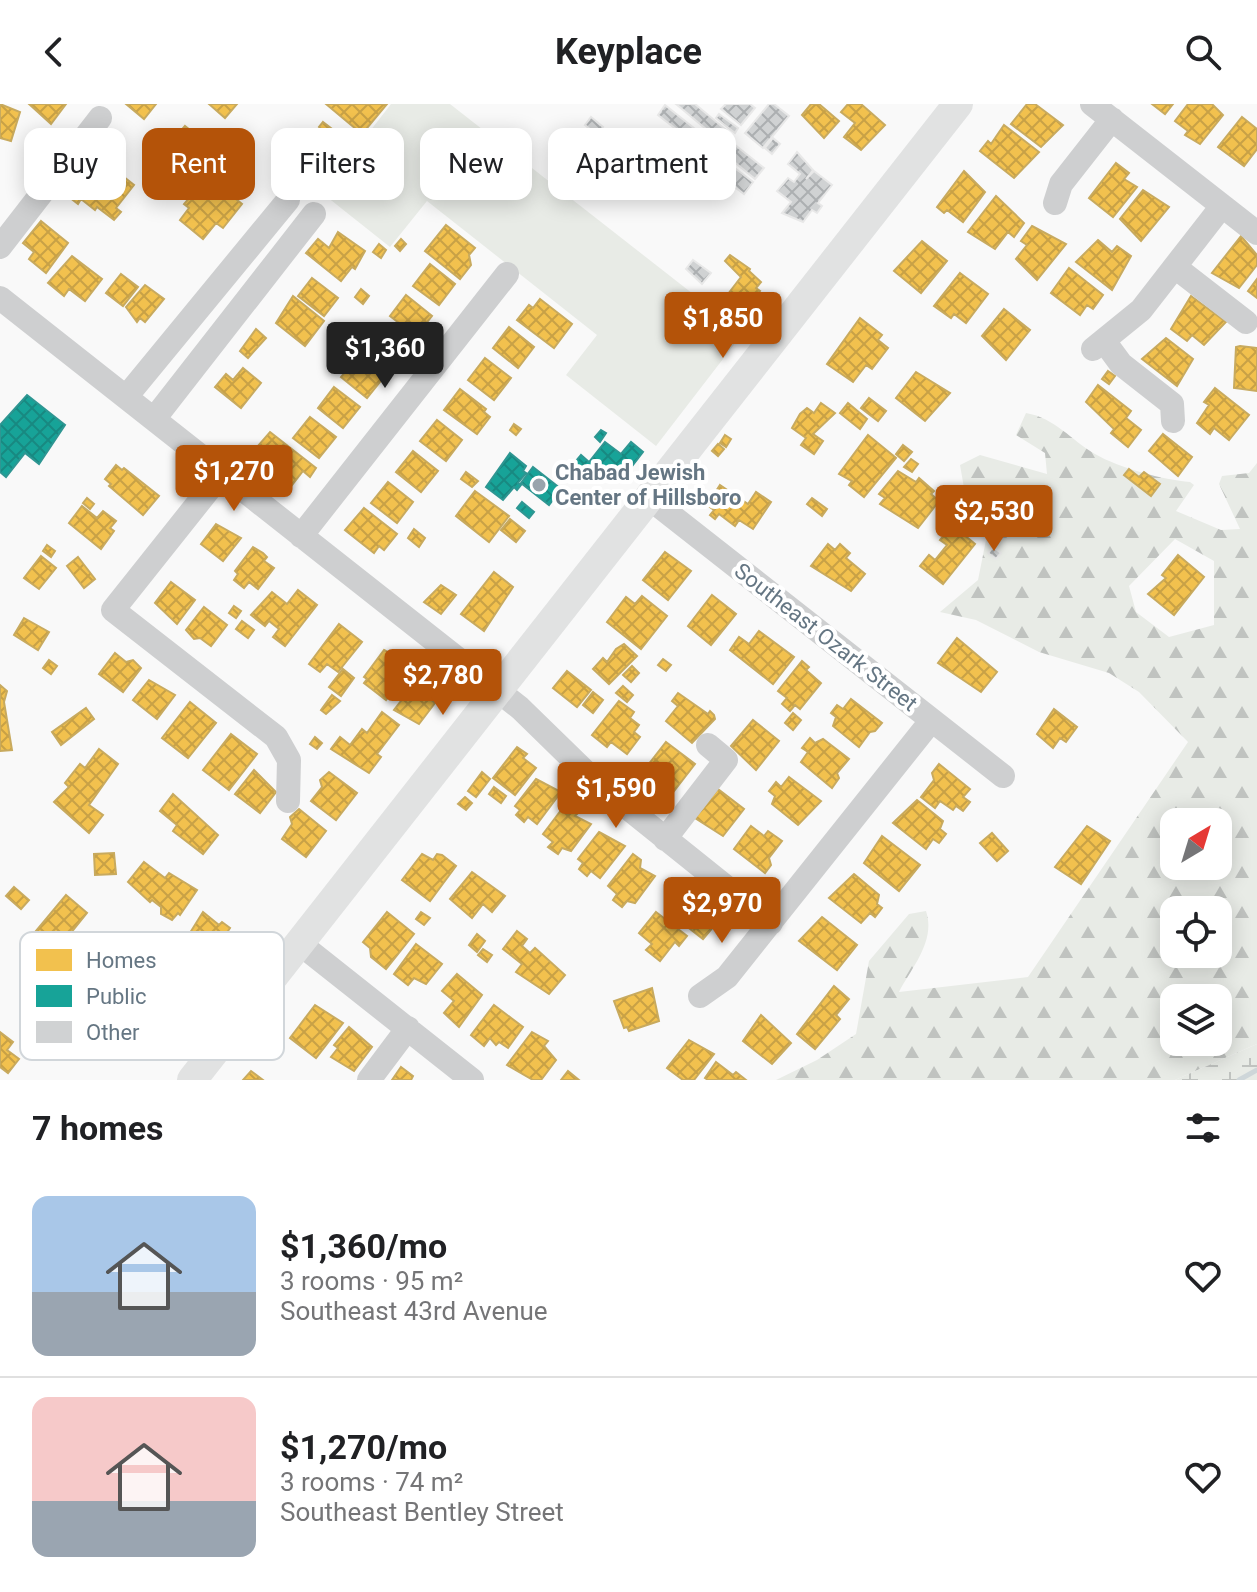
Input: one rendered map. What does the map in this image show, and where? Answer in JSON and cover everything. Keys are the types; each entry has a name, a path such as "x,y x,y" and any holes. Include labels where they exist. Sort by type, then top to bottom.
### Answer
{"main road":[{"path":"284,962 958,104"},
{"path":"192,1080 208,1060"}],"street":[{"path":"1055,203 1061,184 1102,112 1257,233"},
{"path":"0,247 100,118"},
{"path":"126,397 288,200"},
{"path":"1173,421 1172,404 1099,345 1141,310 1222,206"},
{"path":"154,419 314,214"},
{"path":"1175,267 1246,322"},
{"path":"301,536 507,274"},
{"path":"0,298 540,724 599,785 771,923"},
{"path":"222,473 113,610 276,737 289,760 288,801"},
{"name":"Southeast Ozark Street","path":"649,498 1003,776"},
{"path":"700,996 727,977 931,721"},
{"path":"665,839 726,760 708,745"},
{"path":"299,943 472,1080"},
{"path":"369,1080 408,1028"}],"green space":[{"path":"391,104 450,104 481,128 420,128 420,200 532,200 532,168 548,181 548,200 573,200 743,333 656,446 566,375 597,335 427,201 390,247 331,200 404,200 404,128 372,128"},
{"path":"1026,413 1054,424 1086,448 1116,464 1190,482 1194,485 1176,511 1221,530 1240,529 1219,484 1222,476 1249,473 1257,463 1257,1044 1232,1055 1232,984 1160,984 1160,1056 1230,1056 1175,1080 776,1080 817,1060 856,1034 869,961 909,914 926,911 928,933 921,953 899,992 1028,977 1188,742 1139,692 1109,673 1039,652 976,620 940,612 978,580 987,535 967,505 960,465 980,455 1047,474 1045,453 1016,435","holes":["1175,539 1214,561 1214,625 1169,637 1136,612 1129,586"]},
{"path":"1257,1044 1257,1080 1175,1080 1232,1056"}],"building: Homes":[{"path":"0,104 20,112 11,141 0,138"},
{"path":"29,104 66,104 51,124"},
{"path":"126,104 156,104 144,119"},
{"path":"209,104 237,104 225,118"},
{"path":"326,104 387,104 367,128 355,128"},
{"path":"811,104 819,104 839,121 824,138 802,115"},
{"path":"848,104 861,104 885,125 861,150 844,137 855,123 841,112"},
{"path":"1027,104 1035,104 1063,125 1041,147 1011,124"},
{"path":"1152,104 1173,104 1165,114"},
{"path":"1188,104 1212,104 1223,115 1200,144 1185,135 1188,131 1175,121"},
{"path":"1242,117 1257,129 1257,149 1244,166 1218,147"},
{"path":"1004,125 1039,152 1014,178 980,151 988,141 991,144"},
{"path":"1116,163 1129,173 1124,179 1137,187 1113,217 1089,198"},
{"path":"964,171 985,192 963,222 937,207"},
{"path":"126,179 134,185 126,195"},
{"path":"1143,190 1169,207 1141,241 1120,219"},
{"path":"996,196 1024,223 1014,237 1008,232 995,249 968,232"},
{"path":"82,200 122,200 116,208 121,212 114,220 97,207 95,210"},
{"path":"187,200 237,200 242,204 223,228 216,223 203,239 180,220 189,208 184,204"},
{"path":"41,221 68,243 46,273 29,259 34,252 23,243"},
{"path":"446,225 475,248 469,255 471,265 460,279 425,251"},
{"path":"1032,226 1066,244 1037,280 1016,259 1027,245 1021,241"},
{"path":"338,232 365,251 355,269 352,267 341,281 306,253 318,239 329,248"},
{"path":"1241,236 1257,255 1257,265 1239,288 1212,273"},
{"path":"401,239 406,244 400,251 395,246"},
{"path":"1098,240 1112,252 1117,246 1131,256 1112,290 1076,262"},
{"path":"922,241 947,261 921,293 894,271"},
{"path":"379,244 386,250 381,258 373,252"},
{"path":"730,255 750,269 761,282 756,288 760,291 746,308 728,294 741,277 725,261"},
{"path":"72,256 102,279 85,301 69,289 64,296 48,283"},
{"path":"430,264 455,284 439,305 413,286"},
{"path":"1069,268 1103,295 1093,309 1087,305 1080,315 1051,293"},
{"path":"960,273 988,294 966,323 954,314 951,318 934,306"},
{"path":"121,274 138,287 123,306 106,293"},
{"path":"312,278 338,298 324,316 298,296"},
{"path":"1257,279 1257,298 1248,291"},
{"path":"145,285 164,299 145,322 140,318 137,322 126,307"},
{"path":"361,289 369,296 363,304 355,297"},
{"path":"406,295 432,316 416,336 390,316"},
{"path":"293,296 324,321 305,346 276,323"},
{"path":"1191,296 1226,322 1204,345 1192,335 1187,341 1171,329"},
{"path":"540,299 572,324 554,348 517,320 529,305 533,308"},
{"path":"1004,309 1030,330 1006,360 982,336"},
{"path":"860,318 882,335 878,340 888,348 872,369 866,365 853,382 827,364"},
{"path":"382,326 408,346 391,367 366,347"},
{"path":"509,327 534,347 518,368 493,348"},
{"path":"256,329 266,338 248,358 240,351"},
{"path":"1166,338 1193,359 1177,386 1142,359"},
{"path":"1236,347 1257,348 1257,391 1234,388"},
{"path":"358,356 384,377 367,398 341,377"},
{"path":"485,358 511,378 494,400 468,380"},
{"path":"243,368 261,383 241,408 215,387 226,374 233,380"},
{"path":"1108,371 1115,376 1109,384 1102,379"},
{"path":"916,372 950,393 925,421 896,398"},
{"path":"1098,385 1131,411 1126,418 1141,430 1128,447 1111,433 1114,429 1086,402"},
{"path":"334,387 360,407 343,428 318,408"},
{"path":"1215,388 1249,415 1229,440 1214,428 1210,434 1197,423 1209,405 1204,402"},
{"path":"460,389 486,409 484,412 490,417 477,434 444,410"},
{"path":"869,398 886,411 878,421 861,408"},
{"path":"821,403 835,413 813,434 823,441 814,454 801,445 806,438 792,428 800,414 807,408 814,413"},
{"path":"848,403 867,419 860,429 840,413"},
{"path":"310,417 336,437 319,458 293,438"},
{"path":"437,420 462,440 446,461 420,441"},
{"path":"514,424 521,429 516,435 510,430"},
{"path":"270,432 316,468 310,477 303,471 292,485 273,470 278,463 257,447"},
{"path":"1163,434 1192,457 1178,476 1149,451"},
{"path":"725,435 731,439 726,447 720,443"},
{"path":"868,435 896,458 864,497 849,485 852,481 839,474"},
{"path":"718,444 724,449 718,456 712,451"},
{"path":"903,445 912,452 904,461 896,454"},
{"path":"413,451 438,471 421,492 396,472"},
{"path":"911,459 918,464 912,472 904,467"},
{"path":"116,465 159,496 143,515 105,479"},
{"path":"1129,469 1139,477 1144,472 1160,484 1151,496 1124,475"},
{"path":"898,471 916,482 919,478 934,491 931,494 939,501 918,528 880,504 885,498 879,494"},
{"path":"466,472 478,481 472,487 461,479"},
{"path":"388,482 413,502 397,523 371,503"},
{"path":"720,485 748,504 756,492 771,502 753,529 739,520 735,526 719,514 715,519 710,515 714,510 707,505"},
{"path":"475,491 509,516 489,542 456,516"},
{"path":"87,498 94,504 90,509 83,503"},
{"path":"812,498 827,509 822,516 807,504"},
{"path":"82,506 97,518 103,511 116,521 110,528 114,531 101,549 69,523"},
{"path":"364,508 397,534 384,550 379,546 374,553 345,530"},
{"path":"510,519 525,531 516,542 501,530"},
{"path":"216,524 241,538 223,561 201,544"},
{"path":"952,525 975,544 943,584 920,566 929,555 935,560 947,545 940,540"},
{"path":"414,529 425,538 419,547 408,538"},
{"path":"828,544 835,550 840,544 850,553 846,558 865,574 851,591 811,566"},
{"path":"47,545 55,551 51,557 43,551"},
{"path":"253,547 267,557 264,561 274,568 258,589 249,582 244,588 234,580 238,574 235,571"},
{"path":"665,552 691,571 668,600 643,580"},
{"path":"1178,555 1204,577 1174,615 1148,594 1166,578 1162,575"},
{"path":"41,556 56,568 39,589 24,578"},
{"path":"78,557 95,579 84,588 67,566"},
{"path":"494,572 513,587 484,631 461,614"},
{"path":"171,582 195,600 177,624 155,603"},
{"path":"441,585 456,595 441,614 424,602"},
{"path":"298,590 317,605 285,646 273,637 279,629 269,621 265,626 251,615 272,592 287,604"},
{"path":"712,595 736,614 711,645 688,626"},
{"path":"642,596 667,616 641,649 607,622 626,597 635,604"},
{"path":"234,606 241,611 236,618 229,613"},
{"path":"204,607 227,625 211,646 200,638 194,639 186,630"},
{"path":"24,618 49,632 38,650 14,635"},
{"path":"242,621 254,630 248,638 236,629"},
{"path":"339,624 362,642 338,672 327,664 320,672 309,664"},
{"path":"759,631 794,657 773,684 730,650 739,637 749,644"},
{"path":"957,638 997,672 981,692 938,663"},
{"path":"624,644 637,656 609,684 593,669 603,658 607,662"},
{"path":"384,650 412,665 386,700 364,683 367,679 364,677"},
{"path":"115,653 126,662 133,660 141,668 123,692 99,674"},
{"path":"663,659 671,665 666,671 658,665"},
{"path":"49,660 57,666 51,674 43,668"},
{"path":"802,661 809,667 806,670 821,683 800,709 795,705 790,711 782,704 787,698 778,691"},
{"path":"632,666 639,673 631,682 623,675"},
{"path":"343,669 354,678 341,696 329,687"},
{"path":"567,671 591,690 577,707 553,688"},
{"path":"422,674 437,686 428,697 435,703 419,724 394,710"},
{"path":"149,680 175,695 157,719 133,700"},
{"path":"0,685 7,691 4,702 12,750 0,751"},
{"path":"623,686 633,695 627,702 616,693"},
{"path":"593,692 603,700 593,713 583,705"},
{"path":"678,693 714,715 715,719 692,743 666,721 678,706 672,701"},
{"path":"332,695 340,701 326,714 321,710"},
{"path":"851,699 882,723 870,732 859,747 833,726 836,717 831,713 837,705 843,709"},
{"path":"619,701 634,712 630,718 639,725 634,732 640,737 627,754 611,742 607,747 592,735"},
{"path":"190,702 216,723 188,758 162,738"},
{"path":"86,708 94,719 61,745 52,732"},
{"path":"1054,709 1077,727 1066,742 1060,738 1053,748 1037,734"},
{"path":"382,712 399,725 377,754 381,757 369,773 331,749 340,737 350,745 362,729 367,733"},
{"path":"793,713 801,720 793,730 785,723"},
{"path":"753,720 779,741 756,770 731,746"},
{"path":"231,734 257,754 229,790 203,770"},
{"path":"315,737 322,743 317,749 310,744"},
{"path":"810,738 815,743 823,739 849,759 837,773 839,778 832,788 801,762 808,752 802,748"},
{"path":"666,742 695,764 674,791 664,783 660,788 641,774"},
{"path":"517,747 527,754 523,758 536,768 515,795 493,778"},
{"path":"99,749 118,764 89,805 103,815 89,833 54,802 69,787 65,783 80,764 85,768"},
{"path":"939,764 970,789 963,797 970,802 963,811 956,806 953,810 940,801 935,808 921,797 934,780 932,773"},
{"path":"254,770 276,792 260,813 235,794"},
{"path":"329,772 357,793 336,820 311,801 322,787 320,780"},
{"path":"482,772 490,779 476,797 468,791"},
{"path":"789,777 821,801 798,825 772,804 775,796 769,791 776,782 781,787"},
{"path":"536,779 561,792 537,824 528,817 524,822 516,815 520,810 515,806"},
{"path":"494,787 506,796 501,803 489,794"},
{"path":"718,789 744,809 723,836 695,818"},
{"path":"173,794 218,835 203,854 173,831 177,825 160,811"},
{"path":"465,797 472,803 466,810 458,804"},
{"path":"917,800 943,821 940,829 946,834 939,843 933,839 926,849 893,823"},
{"path":"568,801 579,812 575,816 591,824 571,851 562,848 558,854 548,847 553,842 543,834"},
{"path":"299,809 326,831 306,857 282,839 292,824 290,817"},
{"path":"751,826 764,836 768,831 782,841 769,858 771,865 765,873 734,849"},
{"path":"1087,826 1110,841 1081,884 1055,867"},
{"path":"599,832 625,846 600,878 591,871 587,876 579,869 583,863 578,859"},
{"path":"992,833 1008,851 997,861 980,843"},
{"path":"882,836 920,865 899,891 864,863"},
{"path":"114,853 116,874 95,875 94,854"},
{"path":"422,854 433,860 437,854 442,855 456,866 430,901 402,880"},
{"path":"633,854 641,860 640,868 655,876 635,903 627,901 622,907 613,900 617,894 608,886"},
{"path":"144,862 165,878 169,873 197,890 180,915 178,913 172,920 161,914 161,907 152,900 150,902 128,882"},
{"path":"472,872 505,896 492,912 483,904 472,918 450,899"},
{"path":"854,874 879,895 877,904 882,908 875,917 870,913 861,923 829,898"},
{"path":"14,887 29,900 21,909 6,896"},
{"path":"682,891 713,916 709,921 714,926 703,939 671,914 676,907 672,903"},
{"path":"66,895 87,913 72,932 35,932"},
{"path":"203,912 219,925 222,922 230,928 227,932 190,932"},
{"path":"387,912 414,934 386,969 371,957 370,948 363,942"},
{"path":"421,912 430,918 424,925 416,919"},
{"path":"656,912 687,936 679,946 675,942 660,961 646,950 652,944 639,933"},
{"path":"822,917 857,945 837,970 799,941"},
{"path":"517,931 527,939 522,946 530,953 535,948 565,975 549,994 516,972 522,964 503,949"},
{"path":"477,934 485,941 477,952 469,945"},
{"path":"416,944 442,964 426,984 414,978 408,985 394,974"},
{"path":"483,949 492,955 487,962 478,955"},
{"path":"457,974 482,995 459,1027 444,1013 454,1001 442,991"},
{"path":"834,986 849,999 836,1015 840,1019 815,1049 797,1034"},
{"path":"652,988 659,1021 629,1031 627,1027 624,1028 614,1001"},
{"path":"315,1005 343,1023 316,1058 290,1038"},
{"path":"494,1005 523,1027 508,1048 499,1042 496,1045 490,1038 484,1046 471,1035"},
{"path":"761,1015 791,1043 772,1064 743,1041"},
{"path":"349,1027 372,1047 354,1071 331,1057 338,1048 334,1045"},
{"path":"0,1032 13,1042 7,1050 19,1059 8,1073 0,1067"},
{"path":"532,1032 548,1041 544,1046 556,1060 541,1080 533,1080 507,1065"},
{"path":"689,1040 714,1054 694,1080 683,1080 667,1068"},
{"path":"716,1062 733,1075 736,1072 746,1080 708,1080 705,1078"},
{"path":"401,1067 413,1076 411,1080 392,1080"},
{"path":"251,1071 263,1080 243,1080"},
{"path":"568,1071 579,1080 561,1080"}],"building: Public":[{"path":"27,395 65,425 39,464 25,453 6,477 0,472 0,425"},
{"path":"601,430 606,433 600,442 595,437"},
{"path":"605,442 621,454 631,442 643,452 622,479 618,476 615,480 598,467 586,481 570,468 581,455 589,462"},
{"path":"510,453 526,466 523,471 526,473 517,490 514,487 503,500 486,487"},
{"path":"533,467 561,489 549,505 521,483"},
{"path":"522,502 534,512 529,518 517,508"}],"building: Other":[{"path":"676,104 695,104 724,128 705,128"},
{"path":"726,104 750,104 755,108 741,125 721,109"},
{"path":"769,104 774,104 789,116 763,148 745,133"},
{"path":"665,105 694,128 675,128 658,115"},
{"path":"719,114 738,128 736,131 736,128 729,128 716,118"},
{"path":"591,117 603,127 589,128 585,125"},
{"path":"773,138 780,144 772,154 765,148"},
{"path":"736,146 764,168 755,179 736,163"},
{"path":"797,152 813,170 806,179 814,171 832,185 818,203 822,206 817,213 812,210 803,222 782,213 791,202 777,191 788,178 794,182 800,174 788,164"},
{"path":"736,169 753,182 744,194 736,188"},
{"path":"693,260 711,273 702,284 686,269"},
{"path":"993,547 1001,553 996,559 988,553"}],"waterway":[{"path":"1239,1080 1257,1070"}],"place":[{"name":"Chabad Jewish Center of Hillsboro","path":"539,485"}]}
